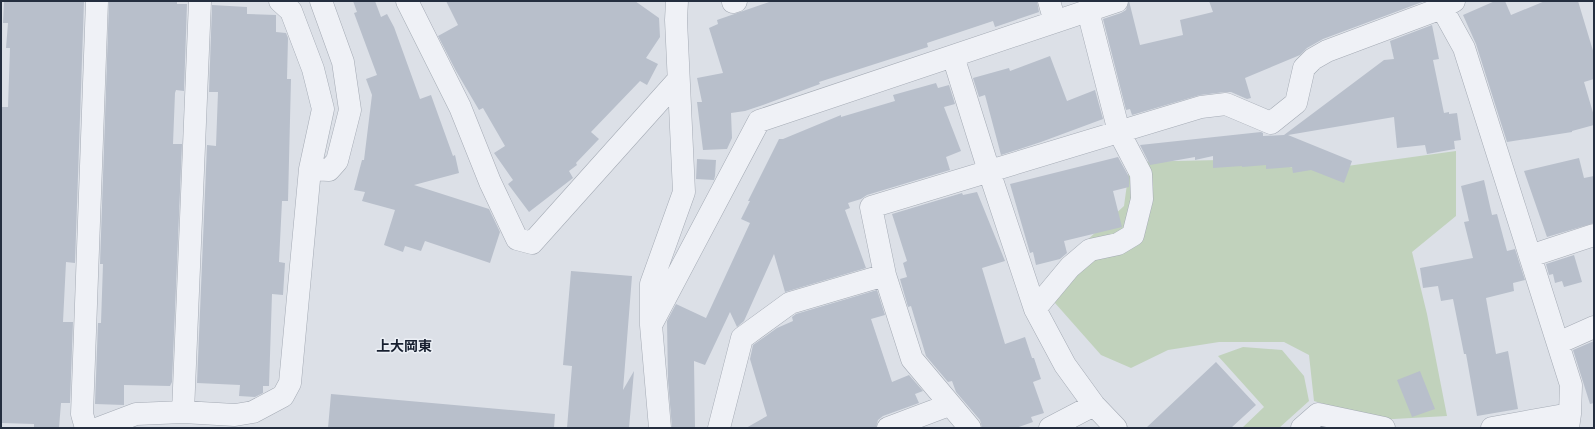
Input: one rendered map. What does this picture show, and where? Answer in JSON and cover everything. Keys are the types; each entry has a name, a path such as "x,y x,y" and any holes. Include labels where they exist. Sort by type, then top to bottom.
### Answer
{"street":[{"path":"86,428 82,414 97,1"},
{"path":"183,412 200,1"},
{"path":"98,428 136,414 183,412 235,415 253,412 283,396 290,383 310,169 323,109 311,61 291,11 280,1"},
{"path":"310,169 329,170 337,162 350,110 343,62 321,1"},
{"path":"407,1 460,107 490,182 517,239 532,243 678,80"},
{"path":"1049,1 1055,22"},
{"path":"651,325 759,121 1117,1"},
{"path":"970,428 949,405 912,359 885,275 871,206 1201,107 1226,104 1271,123 1296,103 1304,68 1313,58 1445,3 1464,48 1572,385 1569,421 1492,428"},
{"path":"1035,310 1070,267 1090,250 1118,244 1133,235 1142,199 1141,174 1119,132 1088,11"},
{"path":"660,428 651,325 651,284 684,192 678,80 680,12"},
{"path":"953,56 1035,310 1066,365 1094,405 1116,428"},
{"path":"1530,256 1594,235"},
{"path":"719,428 742,338 790,302 885,275"},
{"path":"1558,343 1594,327"},
{"path":"888,428 949,405"},
{"path":"1050,428 1094,405"},
{"path":"1302,428 1318,414 1384,428"}],"green space":[{"path":"1456,151 1456,216 1412,252 1427,314 1447,416 1376,420 1314,401 1309,355 1284,342 1219,342 1168,350 1131,368 1101,355 1055,303 1057,268 1124,206 1130,162 1220,160 1318,170"},
{"path":"1243,347 1282,350 1304,376 1309,401 1279,428 1242,428 1264,407 1218,356"}],"building":[{"path":"4,1 84,1 75,263 66,262 63,322 73,322 70,403 61,403 59,428 34,428 34,424 1,423 1,125 2,107 8,107 10,48 6,48 8,23 3,23"},
{"path":"109,1 177,1 177,4 187,4 184,91 176,90 175,93 173,144 182,144 172,382 170,386 124,385 124,405 95,404 98,323 101,323 103,264 100,264"},
{"path":"353,1 375,1 381,17 387,14 394,27 420,99 431,95 453,156 455,155 459,173 414,185 489,209 500,232 490,263 425,241 421,251 405,246 403,252 384,245 395,210 362,201 365,192 354,190 362,160 364,160 372,95 366,79 377,75 354,13 357,12"},
{"path":"446,1 635,1 659,18 660,37 646,58 658,64 647,85 640,81 591,132 599,139 576,163 577,165 569,171 573,178 529,212 508,184 513,180 494,153 505,146 483,108 479,110 456,71 438,36 458,25"},
{"path":"772,1 1037,1 1039,12 995,27 993,21 927,43 928,47 819,82 820,84 763,105 745,111 731,113 732,138 727,149 703,150 697,102 702,102 697,78 723,73 709,28 718,24 717,20"},
{"path":"1129,1 1140,45 1183,35 1180,20 1213,12 1209,1 1425,1 1323,39 1307,48 1300,55 1245,78 1251,98 1247,99 1231,92 1200,95 1132,115 1130,109 1126,110 1103,19 1126,10"},
{"path":"1495,1 1505,1 1511,15 1545,1 1578,1 1594,54 1594,79 1584,82 1594,116 1594,125 1572,132 1507,142 1476,44 1463,15"},
{"path":"212,5 247,7 247,14 276,15 276,32 286,33 288,38 287,79 291,79 288,201 282,201 279,262 285,263 283,295 272,294 269,386 263,386 263,393 255,397 239,396 240,385 197,383 207,145 216,146 218,92 209,92"},
{"path":"1432,25 1439,59 1433,60 1444,113 1457,113 1461,140 1454,141 1455,149 1427,154 1425,145 1397,148 1394,117 1288,135 1352,161 1344,183 1311,170 1293,173 1292,167 1266,169 1266,165 1213,168 1213,156 1195,160 1195,157 1150,165 1140,145 1261,132 1263,133 1263,136 1284,135 1384,60 1394,59 1390,41"},
{"path":"1050,56 1067,101 1095,90 1103,119 1001,155 985,95 979,97 973,78 1009,68 1010,71"},
{"path":"936,83 938,88 949,85 955,104 944,107 961,151 946,157 950,170 867,195 861,199 848,203 850,208 845,210 866,268 785,292 774,254 744,321 737,327 730,312 705,365 694,361 695,427 672,428 668,380 667,321 676,304 706,318 750,223 741,219 750,201 748,201 779,139 783,139 841,115 841,117 895,101 893,95"},
{"path":"1118,157 1129,177 1129,187 1113,191 1122,227 1064,241 1067,253 1060,259 1036,265 1033,252 1030,253 1010,184"},
{"path":"1579,158 1584,178 1594,176 1594,223 1547,237 1524,171"},
{"path":"697,159 716,160 714,180 696,179"},
{"path":"1484,180 1492,215 1497,214 1507,251 1515,249 1525,280 1513,283 1514,291 1486,298 1496,354 1508,351 1518,409 1477,416 1466,354 1464,354 1453,299 1441,301 1438,286 1423,288 1420,268 1473,258 1464,222 1469,221 1461,186"},
{"path":"977,192 1005,261 982,268 1005,344 1025,337 1041,379 1033,382 1044,413 1031,417 1033,422 1016,428 982,428 980,420 956,392 952,381 948,382 926,356 911,306 908,307 900,279 907,277 903,263 907,261 892,214 962,193 963,195"},
{"path":"1574,255 1582,282 1564,287 1562,281 1555,283 1553,274 1549,275 1546,264"},
{"path":"571,271 632,276 623,390 634,371 629,428 567,428 572,366 563,365"},
{"path":"877,290 885,315 871,319 892,382 909,375 923,391 915,394 919,403 883,416 878,420 876,428 746,428 767,416 750,359 753,345 777,328 793,321 792,317 796,314"},
{"path":"1594,341 1594,403 1590,404 1573,350"},
{"path":"1216,362 1256,405 1231,428 1146,428"},
{"path":"1420,371 1435,409 1412,417 1397,380"},
{"path":"331,394 555,414 554,428 328,428"}],"district":[{"name":"上大岡東","path":"404,346"}]}
